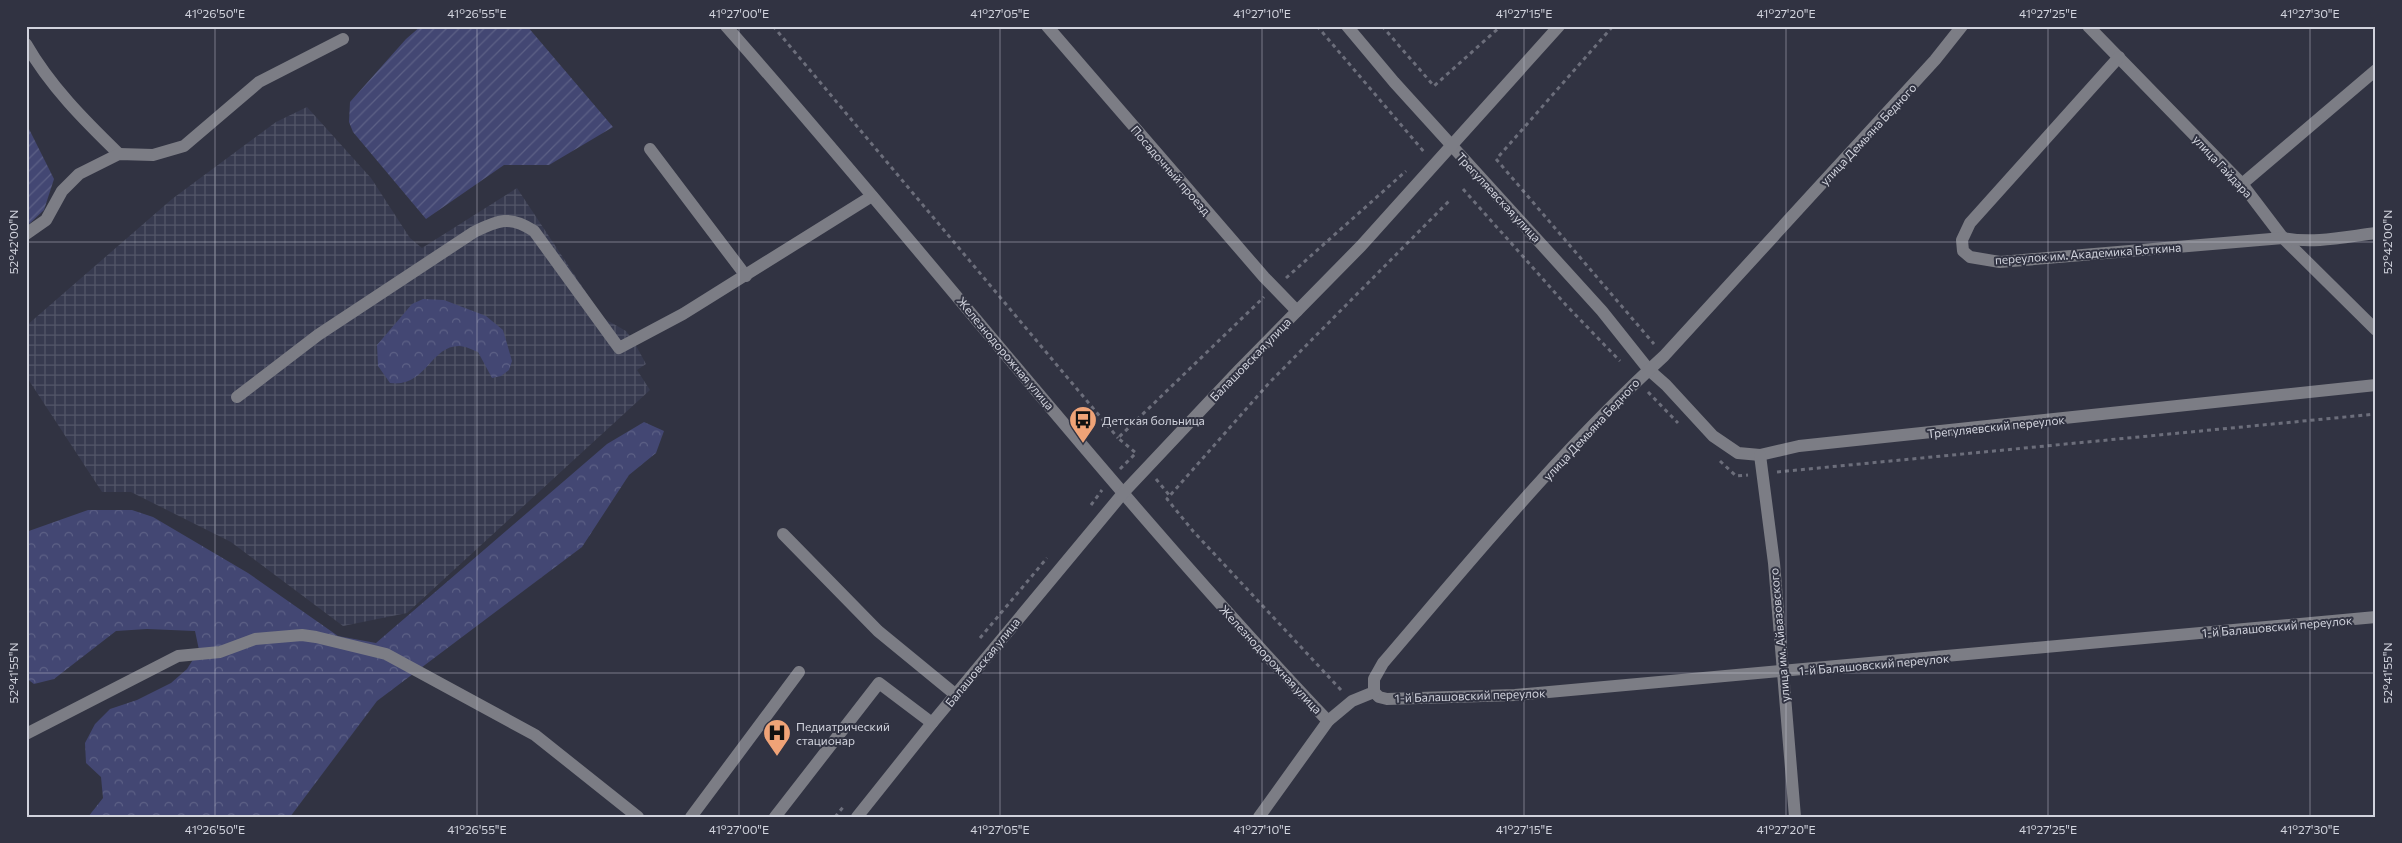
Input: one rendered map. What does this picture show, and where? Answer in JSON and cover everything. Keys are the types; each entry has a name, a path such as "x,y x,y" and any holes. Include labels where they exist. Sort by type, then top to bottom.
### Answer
{"street":[{"name":"Железнодорожная улица","path":"726,26 1220,605 1328,721"},
{"name":"Посадочный проезд","path":"1047,26 1274,288 1297,311"},
{"name":"Трегуляевская улица","path":"1347,26 1452,146 1602,311 1649,370"},
{"name":"Балашовская улица","path":"857,817 932,723 1124,492 1361,246 1559,26"},
{"name":"улица Демьяна Бедного","path":"1374,692 1374,679 1383,662 1477,553 1638,380 1664,356 1936,60 1962,26"},
{"name":"улица Гайдара","path":"2088,26 2242,184 2283,238 2376,330"},
{"path":"26,234 46,220 62,191 79,174 119,154 152,155 184,146 259,82 343,39"},
{"path":"26,44 40,68 82,119 119,154"},
{"name":"переулок им. Академика Боткина","path":"2119,57 1970,223 1962,240 1963,251 1976,258 2000,262 2283,238 2301,242 2318,241 2376,233"},
{"path":"2242,184 2376,70"},
{"path":"650,148 746,276"},
{"path":"237,396 318,335 474,232 491,224 510,220 522,223 534,231 619,348 683,314 872,196"},
{"name":"Трегуляевский переулок","path":"1649,370 1725,446 1738,453 1760,455 1808,445 2376,386"},
{"name":"улица им. Айвазовского","path":"1760,455 1774,563 1796,817"},
{"path":"783,534 878,630 956,695"},
{"name":"1-й Балашовский переулок","path":"1374,692 1379,697 1387,698 1515,695 2376,617"},
{"path":"26,734 178,656 220,652 254,639 302,635 386,654 535,735 638,817"},
{"path":"691,817 799,672"},
{"path":"775,817 879,683 932,723"},
{"path":"1259,817 1328,721 1352,701 1374,692"}],"path":[{"path":"773,26 1118,438 1136,453 1111,478 1087,510"},
{"path":"1317,26 1425,153 1418,159"},
{"path":"1382,26 1434,86 1501,26"},
{"path":"1499,156 1613,26"},
{"path":"1496,159 1664,356"},
{"path":"1118,438 1274,288 1412,166"},
{"path":"1463,189 1566,305 1680,425"},
{"path":"1352,701 1200,538 1167,499 1268,383 1452,200"},
{"path":"1715,457 1736,476 2376,414"},
{"path":"979,640 1051,553"},
{"path":"835,817 847,802"}],"shaded area":[{"path":"307,107 371,178 410,238 422,248 517,188 603,318 626,331 633,340 646,364 637,370 650,390 407,613 343,626 231,542 131,492 102,492 26,376 26,326 172,199 276,122"}],"green space":[{"path":"421,26 527,26 613,127 549,165 504,165 426,219 353,132 349,122 350,102 406,39"},
{"path":"26,123 54,179 44,210 26,227"},
{"path":"423,299 444,300 486,316 503,330 512,361 509,370 501,376 492,378 478,352 459,346 441,352 412,379 402,383 390,383 378,366 377,345 412,304"},
{"path":"644,422 664,431 656,453 629,475 582,547 377,701 290,817 88,817 103,798 101,777 86,763 85,743 95,724 110,709 137,700 171,683 187,669 199,650 195,631 147,629 116,631 54,679 34,684 26,678 26,532 88,510 132,510 153,517 248,573 338,636 376,643 607,444"}],"place":[{"name":"Детская больница","path":"1083,444"},
{"name":"Педиатрический стационар","path":"777,757"}]}
